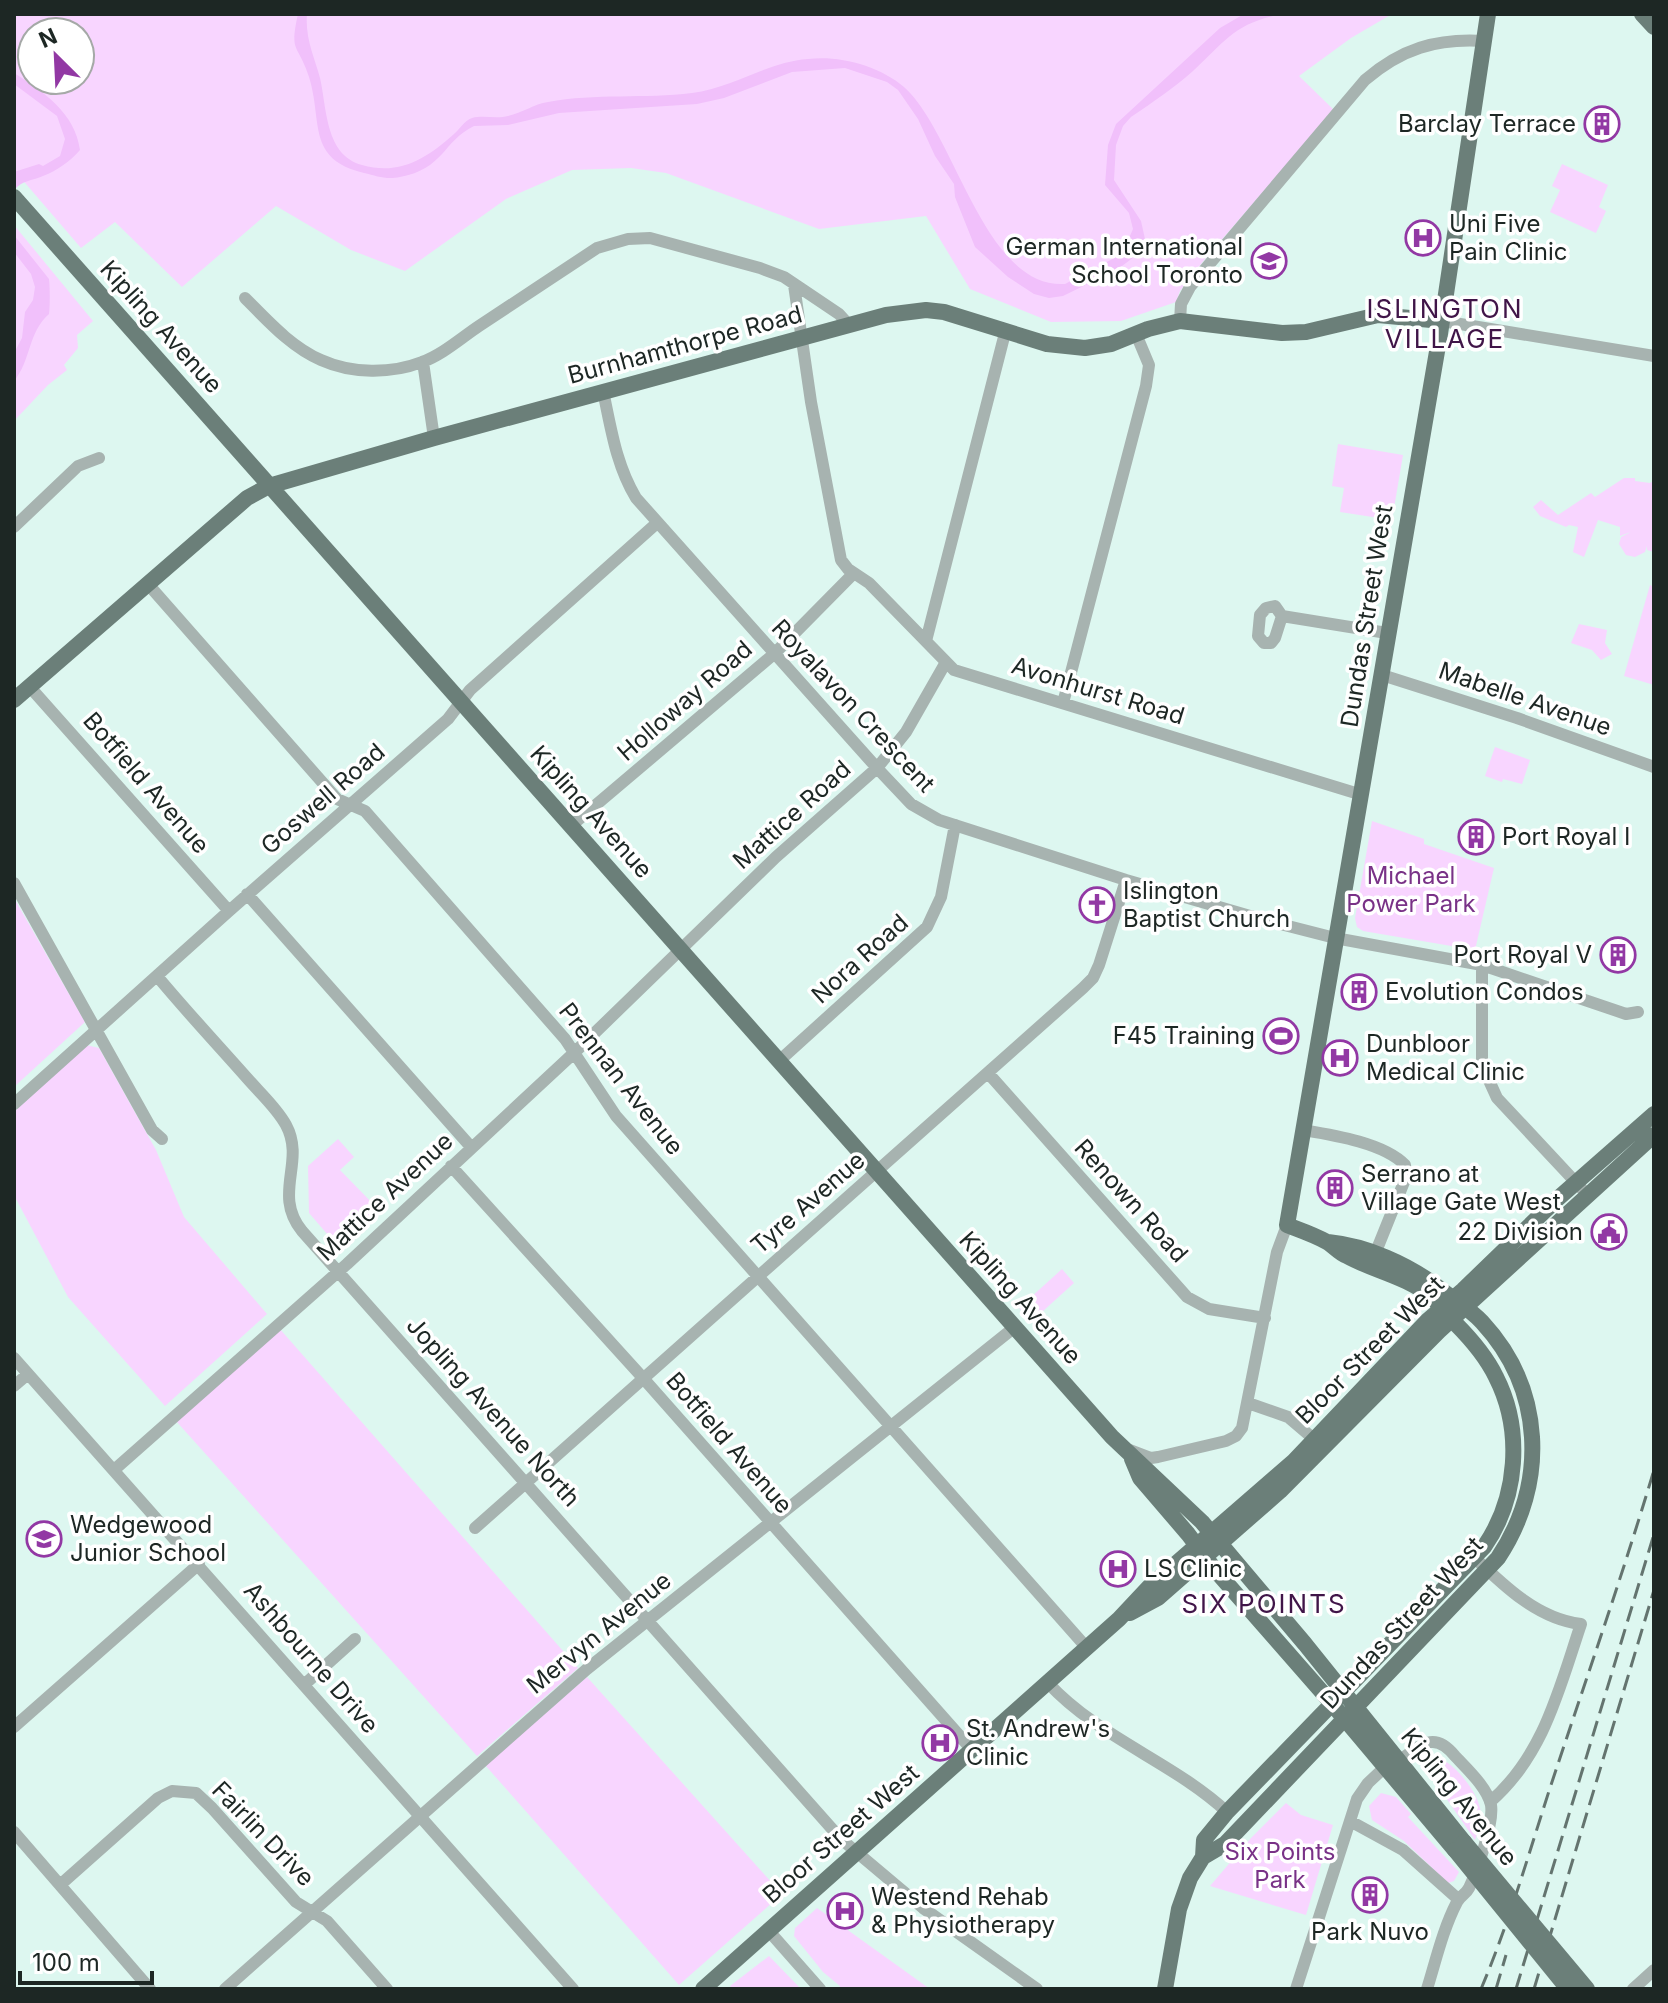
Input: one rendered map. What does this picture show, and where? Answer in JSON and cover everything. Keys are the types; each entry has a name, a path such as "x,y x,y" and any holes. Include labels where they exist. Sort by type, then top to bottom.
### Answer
{"main road":[{"name":"Dundas Street West","path":"1203,1857 1204,1840 1227,1812 1491,1537 1505,1508 1513,1463 1513,1439 1506,1400 1495,1375 1453,1308 1416,1272 1350,1244 1326,1241 1287,1225 1442,321 1488,14"},
{"path":"1642,14 1654,27"},
{"name":"Kipling Avenue","path":"14,197 1112,1437 1216,1538 1568,1989"},
{"name":"Burnhamthorpe Road","path":"14,700 247,498 269,486 886,315 926,310 963,317 1047,344 1085,348 1111,344 1180,321 1282,333 1306,332 1378,315 1442,321"},
{"name":"Bloor Street West","path":"703,1989 973,1751 1119,1619 1149,1587 1201,1551 1325,1448 1453,1308 1582,1189 1654,1114"},
{"name":"Bloor Street West","path":"1582,1189 1654,1135"},
{"name":"Dundas Street West","path":"1165,1989 1179,1909 1190,1878 1203,1857 1225,1844 1487,1569 1509,1542 1522,1514 1532,1471 1532,1432 1525,1393 1510,1362 1480,1319 1432,1298 1407,1282 1345,1256 1326,1241"},
{"name":"Bloor Street West","path":"1216,1538 1315,1440 1400,1348 1453,1308"},
{"name":"Kipling Avenue","path":"1132,1459 1140,1478 1201,1551 1338,1698"},
{"name":"Kipling Avenue","path":"1459,1846 1587,1989"}],"street":[{"path":"1180,321 1183,299 1210,263 1365,80 1394,57 1435,42 1484,41"},
{"path":"245,298 301,349 321,360 373,372 423,362 597,248 622,240 650,238 774,273 839,314 849,325"},
{"path":"794,285 837,544 841,560 853,574"},
{"path":"1442,321 1654,356"},
{"path":"926,641 1005,333"},
{"path":"1063,703 1146,386 1149,365 1136,334"},
{"path":"423,362 434,438"},
{"name":"Royalavon Crescent","path":"603,391 622,472 636,498 919,811 1126,880 1335,938 1482,965 1626,1014 1638,1012"},
{"path":"14,527 78,466 99,458"},
{"name":"Goswell Road","path":"14,1104 247,894 448,719 473,687 657,523"},
{"name":"Avonhurst Road","path":"853,574 869,583 954,670 1362,795"},
{"name":"Holloway Road","path":"571,826 774,654 853,574"},
{"name":"Prennan Avenue","path":"147,583 337,799 365,811 575,1052 616,1116 1087,1648"},
{"path":"1282,616 1387,633"},
{"name":"Mattice Road","path":"681,950 776,857 877,768 906,732 946,662"},
{"name":"Mabelle Avenue","path":"1382,675 1517,718 1654,767"},
{"name":"Botfield Avenue","path":"29,686 229,911"},
{"name":"Nora Road","path":"779,1061 927,927 941,897 955,825"},
{"name":"Tyre Avenue","path":"475,1528 1093,978 1106,949 1126,880"},
{"path":"14,883 152,1130 162,1139"},
{"path":"247,894 471,1147"},
{"name":"Mattice Avenue","path":"114,1470 338,1272 681,950"},
{"path":"1482,965 1482,1065 1488,1084 1497,1098 1582,1189"},
{"name":"Jopling Avenue North","path":"157,976 282,1118 293,1148 287,1194 290,1215 338,1272 841,1839 923,1908 1037,1989"},
{"name":"Renown Road","path":"988,1073 1187,1297 1209,1309 1265,1318"},
{"path":"1303,1130 1349,1138 1405,1165 1406,1177 1375,1254"},
{"name":"Botfield Avenue","path":"451,1166 973,1751"},
{"name":"Dundas Street West","path":"1112,1437 1131,1451 1151,1458 1220,1443 1232,1439 1239,1432 1248,1403 1277,1252 1287,1225"},
{"name":"Mervyn Avenue","path":"225,1989 587,1669 1015,1327"},
{"name":"Ashbourne Drive","path":"14,1358 573,1989"},
{"path":"14,1386 28,1374"},
{"path":"1248,1403 1288,1417 1315,1440"},
{"path":"1474,1557 1514,1594 1538,1609 1581,1624 1540,1740 1524,1767 1490,1802"},
{"path":"14,1727 199,1564"},
{"path":"305,1684 355,1639"},
{"path":"1048,1683 1086,1719 1199,1789 1227,1812"},
{"path":"1296,1989 1362,1791 1392,1764 1428,1742 1441,1742 1473,1777 1490,1802 1490,1819 1481,1854 1468,1889 1458,1899 1427,1989"},
{"name":"Fairlin Drive","path":"60,1885 158,1798 180,1790 196,1793 296,1902 327,1921 387,1989"},
{"path":"1350,1821 1403,1850 1458,1899"},
{"path":"14,1832 150,1989"},
{"path":"768,1930 820,1989"},
{"path":"1633,1989 1654,1970"}],"green space":[{"path":"14,14 1392,14 1351,38 1299,76 1334,110 1205,259 1180,291 1176,302 1121,321 1051,322 970,289 926,216 819,229 666,173 631,168 572,170 506,199 405,271 351,250 276,206 182,287 115,222 81,248 14,170"},
{"path":"1562,164 1608,185 1599,207 1606,211 1596,233 1550,212 1560,190 1552,186"},
{"path":"14,225 93,321 77,335 78,348 64,365 67,370 14,421"},
{"path":"1338,444 1403,455 1392,520 1340,512 1344,488 1332,486"},
{"path":"1624,478 1654,481 1654,552 1647,550 1647,546 1645,552 1635,557 1626,555 1619,544 1621,537 1631,532 1620,536 1620,527 1598,520 1584,557 1573,552 1578,527 1566,527 1540,516 1533,507 1541,500 1558,515 1591,493 1595,497"},
{"path":"1650,585 1654,587 1654,685 1624,676"},
{"path":"1579,624 1607,630 1605,643 1612,654 1601,660 1592,650 1571,643"},
{"path":"1495,747 1530,760 1522,784 1485,776"},
{"name":"Michael Power Park","path":"1372,821 1424,839 1424,844 1494,868 1475,950 1363,931 1357,927 1355,918"},
{"path":"14,898 85,1022 14,1087"},
{"path":"86,1045 99,1048 156,1150 184,1217 267,1314 165,1406 68,1297 14,1195 14,1112"},
{"path":"338,1139 354,1157 340,1170 381,1212 341,1250 309,1213 308,1166"},
{"path":"1062,1269 1074,1283 1032,1321 1019,1308"},
{"path":"279,1328 578,1668 477,1756 176,1421"},
{"path":"587,1677 782,1894 679,1985 485,1765"},
{"path":"1437,1757 1459,1772 1480,1806 1480,1827 1475,1840 1426,1769 1427,1763"},
{"path":"1381,1793 1396,1797 1411,1814 1408,1817 1459,1872 1454,1881 1448,1883 1404,1841 1372,1820 1369,1806"},
{"name":"Six Points Park","path":"1286,1803 1301,1815 1333,1825 1306,1915 1210,1886"},
{"path":"817,1908 930,1989 839,1989 840,1986 823,1972 794,1936 795,1928"},
{"path":"769,1956 801,1989 733,1989 730,1986"}],"shaded area":[{"path":"298,14 307,14 309,39 334,141 350,160 376,168 412,163 444,143 472,118 508,116 548,102 692,93 722,86 778,65 808,59 833,59 871,68 904,87 922,109 992,236 1013,262 1037,279 1065,284 1122,254 1133,229 1129,213 1105,185 1108,145 1116,124 1220,28 1244,14 1283,14 1253,22 1232,34 1186,77 1123,126 1116,145 1114,180 1141,221 1145,239 1138,254 1118,269 1063,296 1049,298 1034,294 1008,277 975,247 955,197 954,184 935,156 918,119 898,90 887,82 845,68 792,72 724,98 697,104 559,113 508,125 474,126 426,168 400,177 386,178 346,167 325,148 320,137 309,77 296,48"},
{"path":"30,96 47,96 65,114 80,150 58,168 24,182 14,190 14,172 39,164 43,166 60,156 65,139 57,116"},
{"path":"14,235 49,279 50,297 49,314 37,329 24,365 14,381 14,353 22,338 25,312 33,300 35,287 31,274 14,252"}],"railway":[{"path":"1481,1989 1518,1889 1654,1470"},
{"path":"1516,1989 1654,1534"},
{"path":"1534,1989 1654,1590"},
{"path":"1496,1989 1506,1955"}],"place":[{"name":"Barclay Terrace","path":"1602,124"},
{"name":"Uni Five Pain Clinic","path":"1423,238"},
{"name":"German International School Toronto","path":"1269,261"},
{"name":"Port Royal I","path":"1476,837"},
{"name":"Islington Baptist Church","path":"1097,905"},
{"name":"Port Royal V","path":"1618,955"},
{"name":"Evolution Condos","path":"1359,992"},
{"name":"F45 Training","path":"1281,1036"},
{"name":"Dunbloor Medical Clinic","path":"1340,1058"},
{"name":"Serrano at Village Gate West","path":"1335,1188"},
{"name":"22 Division","path":"1609,1232"},
{"name":"Wedgewood Junior School","path":"44,1539"},
{"name":"LS Clinic","path":"1118,1569"},
{"name":"St. Andrew's Clinic","path":"940,1743"},
{"name":"Park Nuvo","path":"1370,1895"},
{"name":"Westend Rehab & Physiotherapy","path":"845,1911"}],"district":[{"name":"ISLINGTON VILLAGE","path":"1445,324"},
{"name":"SIX POINTS","path":"1264,1604"}]}
